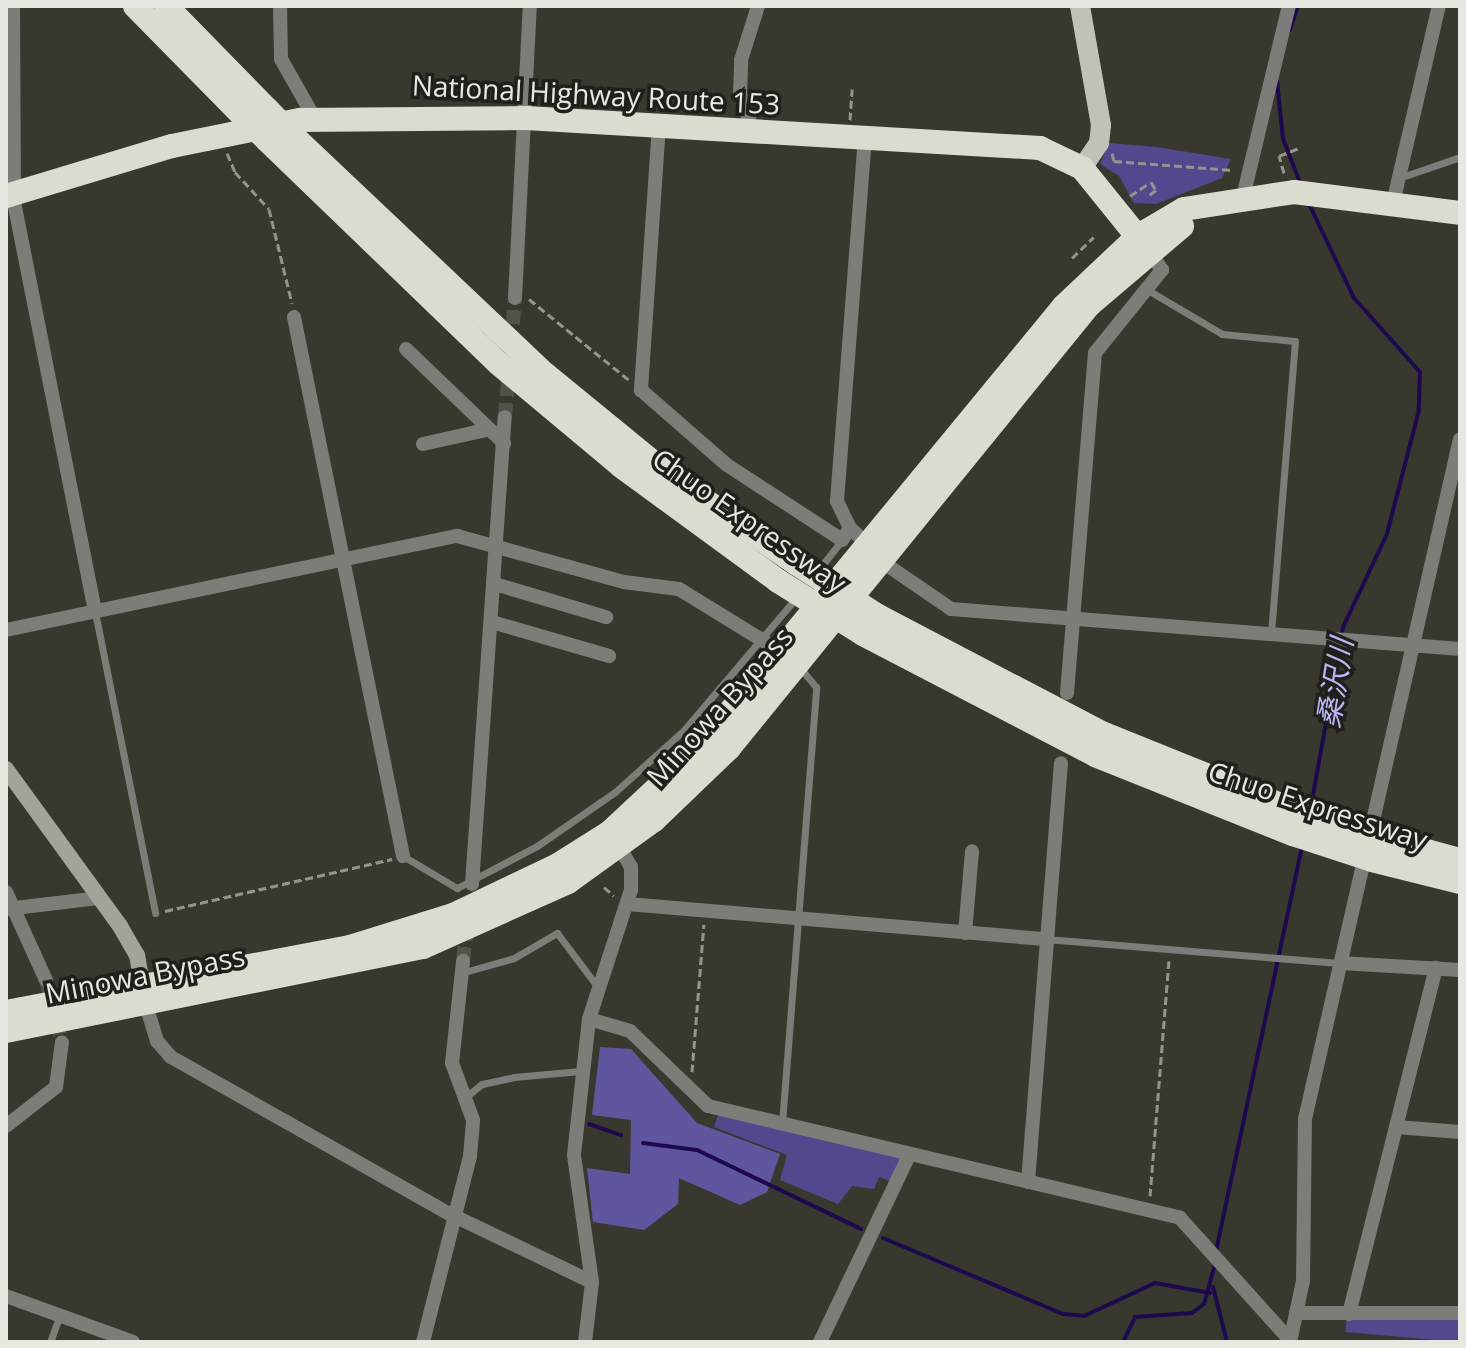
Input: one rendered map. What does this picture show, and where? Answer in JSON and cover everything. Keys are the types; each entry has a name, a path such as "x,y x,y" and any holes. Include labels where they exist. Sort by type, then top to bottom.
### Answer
{"highway":[{"name":"Chuo Expressway","path":"135,6 267,140 498,363 621,466 778,581 1295,823 1374,848 1460,882"},
{"name":"Chuo Expressway","path":"166,6 292,135 545,374 678,482 797,564 870,625"},
{"name":"National Highway Route 153","path":"10,194 221,134 315,119 526,118 1022,145 1082,168 1143,243"},
{"name":"Minowa Bypass","path":"6,1012 144,995 423,947 504,916 619,846 729,748 790,660 1064,306 1184,209 1198,211 1243,197 1297,186 1460,213"},
{"name":"Minowa Bypass","path":"6,1031 350,947 499,896 610,832 658,792 790,660"},
{"name":"Chuo Expressway","path":"1374,848 1460,860"}],"main road":[{"path":"1080,6 1101,125 1099,143 1082,168"}],"street":[{"path":"13,6 10,194 95,612"},
{"path":"280,6 281,59 315,119"},
{"path":"515,293 530,6"},
{"path":"753,130 740,95 741,60 758,6"},
{"path":"1243,197 1289,6"},
{"path":"1393,203 1396,178 1439,6"},
{"path":"659,125 641,390 727,465 846,534 951,609 1460,649"},
{"path":"846,534 837,501 865,136"},
{"path":"1067,693 1095,353 1144,288 1162,270 1143,243"},
{"path":"294,317 403,856"},
{"path":"406,349 486,430 504,443"},
{"path":"472,882 505,417"},
{"path":"423,444 486,430"},
{"path":"1286,1341 1303,1281 1305,1119 1460,439"},
{"path":"6,630 457,536 624,582 679,589 764,638 790,660"},
{"path":"495,584 606,617"},
{"path":"492,622 609,656"},
{"path":"1028,1182 1061,763"},
{"path":"6,769 100,898 137,955 157,1041 171,1057 450,1214 592,1282"},
{"path":"585,1342 592,1282 574,1155 589,1019 597,986 627,904 632,878 619,846"},
{"path":"965,933 972,851"},
{"path":"6,892 8,909 46,980"},
{"path":"8,909 100,898"},
{"path":"627,904 799,921 1046,939"},
{"path":"1340,963 1460,970"},
{"path":"423,1342 450,1214 470,1156 467,1096 452,1063 462,967"},
{"path":"1349,1314 1436,968"},
{"path":"589,1019 630,1031 690,1095 782,1123 909,1155 1180,1218 1210,1248 1286,1341"},
{"path":"6,1126 56,1087 62,1042"},
{"path":"1396,1127 1460,1132"},
{"path":"820,1342 909,1155"},
{"path":"6,1296 133,1342"},
{"path":"1296,1313 1460,1313"}],"lane":[{"path":"1396,178 1460,157"},
{"path":"1144,288 1222,334 1295,341 1271,634"},
{"path":"403,856 457,888 472,882 615,792 684,730 764,638 846,534"},
{"path":"95,612 155,913"},
{"path":"782,1123 816,687 790,660"},
{"path":"462,967 514,958 557,933 597,986"},
{"path":"1046,939 1340,963"},
{"path":"467,1096 514,1077 581,1071"},
{"path":"50,1342 60,1314"}],"path":[{"path":"851,103 852,89"},
{"path":"221,134 235,172 269,209 294,317"},
{"path":"1111,148 1114,161 1233,170"},
{"path":"1297,186 1279,156 1299,148"},
{"path":"1129,197 1151,182 1156,190 1148,196"},
{"path":"1072,258 1094,237"},
{"path":"515,293 641,390"},
{"path":"155,913 403,856"},
{"path":"690,1095 704,912"},
{"path":"1149,1209 1170,949"}],"shaded area":[{"path":"1109,143 1231,159 1222,178 1156,204 1134,203 1119,176 1100,164"},
{"path":"600,1047 631,1049 697,1123 780,1154 767,1192 740,1205 679,1178 678,1204 644,1230 593,1222 587,1168 630,1174 631,1120 592,1115"},
{"path":"719,1112 902,1157 890,1181 879,1177 874,1189 852,1186 838,1204 780,1180 787,1155 714,1127"},
{"path":"1347,1308 1460,1318 1458,1342 1345,1332"}],"waterway":[{"name":"桑沢川","path":"1290,30 1298,6"},
{"name":"桑沢川","path":"1277,81 1283,139 1301,185"},
{"name":"桑沢川","path":"1309,204 1354,298 1420,372 1419,410 1387,534 1343,627 1311,806"},
{"name":"桑沢川","path":"1216,1251 1302,845"},
{"path":"589,1124 621,1135"},
{"path":"643,1143 697,1150 861,1229"},
{"path":"883,1238 1063,1314 1084,1316 1155,1283 1210,1293"},
{"name":"桑沢川","path":"1123,1342 1135,1317 1192,1313 1204,1304 1215,1264"},
{"path":"1213,1287 1226,1338"}],"tunnel":[{"path":"511,345 515,298"},
{"path":"505,417 509,369"},
{"path":"463,961 468,922"},
{"path":"46,980 62,1042"}]}
